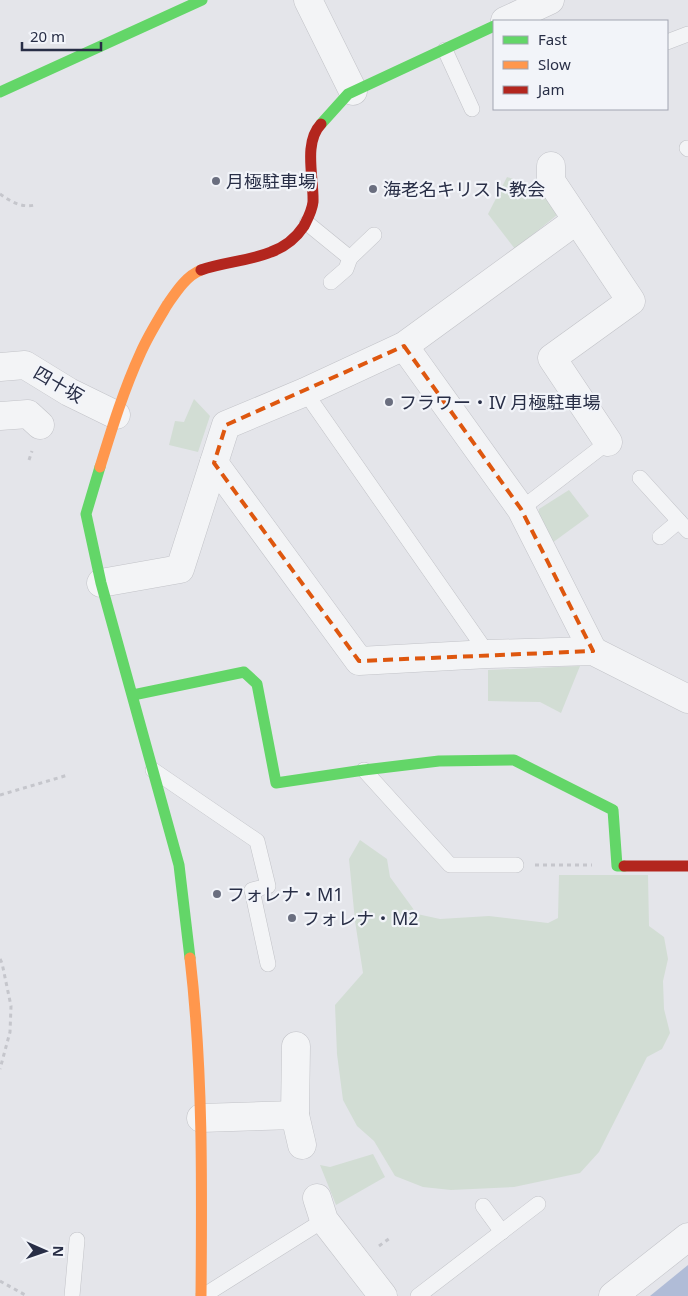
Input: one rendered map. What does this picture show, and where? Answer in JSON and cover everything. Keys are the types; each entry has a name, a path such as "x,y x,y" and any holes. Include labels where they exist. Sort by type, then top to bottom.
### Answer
{"street":[{"path":"0,92 202,0"},
{"path":"308,0 353,91"},
{"path":"507,20 550,0"},
{"path":"202,1296 201,1118 193,987 179,865 101,583 86,514 116,415 141,352 176,292 194,273 272,252 293,240 307,223 312,213 311,146 313,136 318,127 348,94 493,26"},
{"path":"551,166 551,181 631,301 552,358 608,442"},
{"path":"101,583 180,569 226,425 305,392 404,346 577,220"},
{"path":"404,346 521,510 593,651"},
{"name":"四十坂","path":"0,367 25,365 69,392 116,415"},
{"path":"0,416 28,414 40,425"},
{"path":"214,463 359,662 488,654 593,651 688,699"},
{"path":"133,695 244,672 257,684 276,784 364,770 439,762 514,760 613,810 617,866 688,866"},
{"path":"296,1046 295,1114 302,1145"},
{"path":"201,1118 295,1114"},
{"path":"320,1209 383,1296"},
{"path":"613,1296 688,1237"}],"lane":[{"path":"668,42 688,34"},
{"path":"445,50 472,109"},
{"path":"307,223 350,258"},
{"path":"331,282 346,269 350,258 374,235"},
{"path":"305,392 488,654"},
{"path":"521,510 608,442"},
{"path":"640,478 683,526 660,537"},
{"path":"152,769 257,841 268,886 252,890 268,964"},
{"path":"364,770 450,865 516,865"},
{"path":"418,1296 538,1204"},
{"path":"483,1206 502,1232"},
{"path":"202,1296 320,1209"},
{"path":"72,1296 77,1240"}],"path":[{"path":"0,194 20,205 35,205"},
{"path":"0,795 68,775"},
{"path":"516,865 601,865"},
{"path":"0,959 11,1006 10,1032 0,1069"},
{"path":"380,1246 390,1238"},
{"path":"0,1281 27,1296"}],"highlighted area":[{"path":"404,346 521,509 593,651 359,661 214,463 226,425"}],"shaded area":[{"path":"507,177 539,187 557,215 515,249 488,214"},
{"path":"194,399 210,416 198,452 169,445 175,421 184,422"},
{"path":"569,490 589,516 552,543 538,516 539,509"},
{"path":"580,666 561,713 540,702 488,701 488,670"},
{"path":"360,840 387,859 390,877 417,914 440,919 489,916 548,923 558,918 559,875 648,875 649,926 664,937 668,959 663,981 664,1009 670,1033 662,1049 647,1057 599,1152 580,1173 514,1187 451,1190 423,1187 395,1176 374,1141 357,1126 343,1100 337,1054 335,1005 363,973 355,921 349,859"},
{"path":"373,1154 385,1177 336,1205 320,1165 330,1167"}],"water":[{"path":"688,1265 688,1296 650,1296"}],"traffic: fast":[{"path":"0,92 202,0"},
{"path":"321,124 348,94 493,26"},
{"path":"100,467 86,514 101,583 179,865 190,958"},
{"path":"133,695 244,672 257,684 276,783 439,761 514,760 613,810 617,866 624,866"}],"traffic: slow":[{"path":"100,467 124,394 147,340 178,290 186,280 201,270"},
{"path":"190,958 199,1084 201,1296"}],"traffic: jam":[{"path":"201,270 271,252 285,245 301,230 311,211 313,202 312,141 321,124"},
{"path":"624,866 688,866"}],"place":[{"name":"月極駐車場","path":"216,181"},
{"name":"海老名キリスト教会","path":"373,189"},
{"name":"フラワー・IV 月極駐車場","path":"389,402"},
{"name":"フォレナ・M1","path":"217,894"},
{"name":"フォレナ・M2","path":"292,918"}]}
